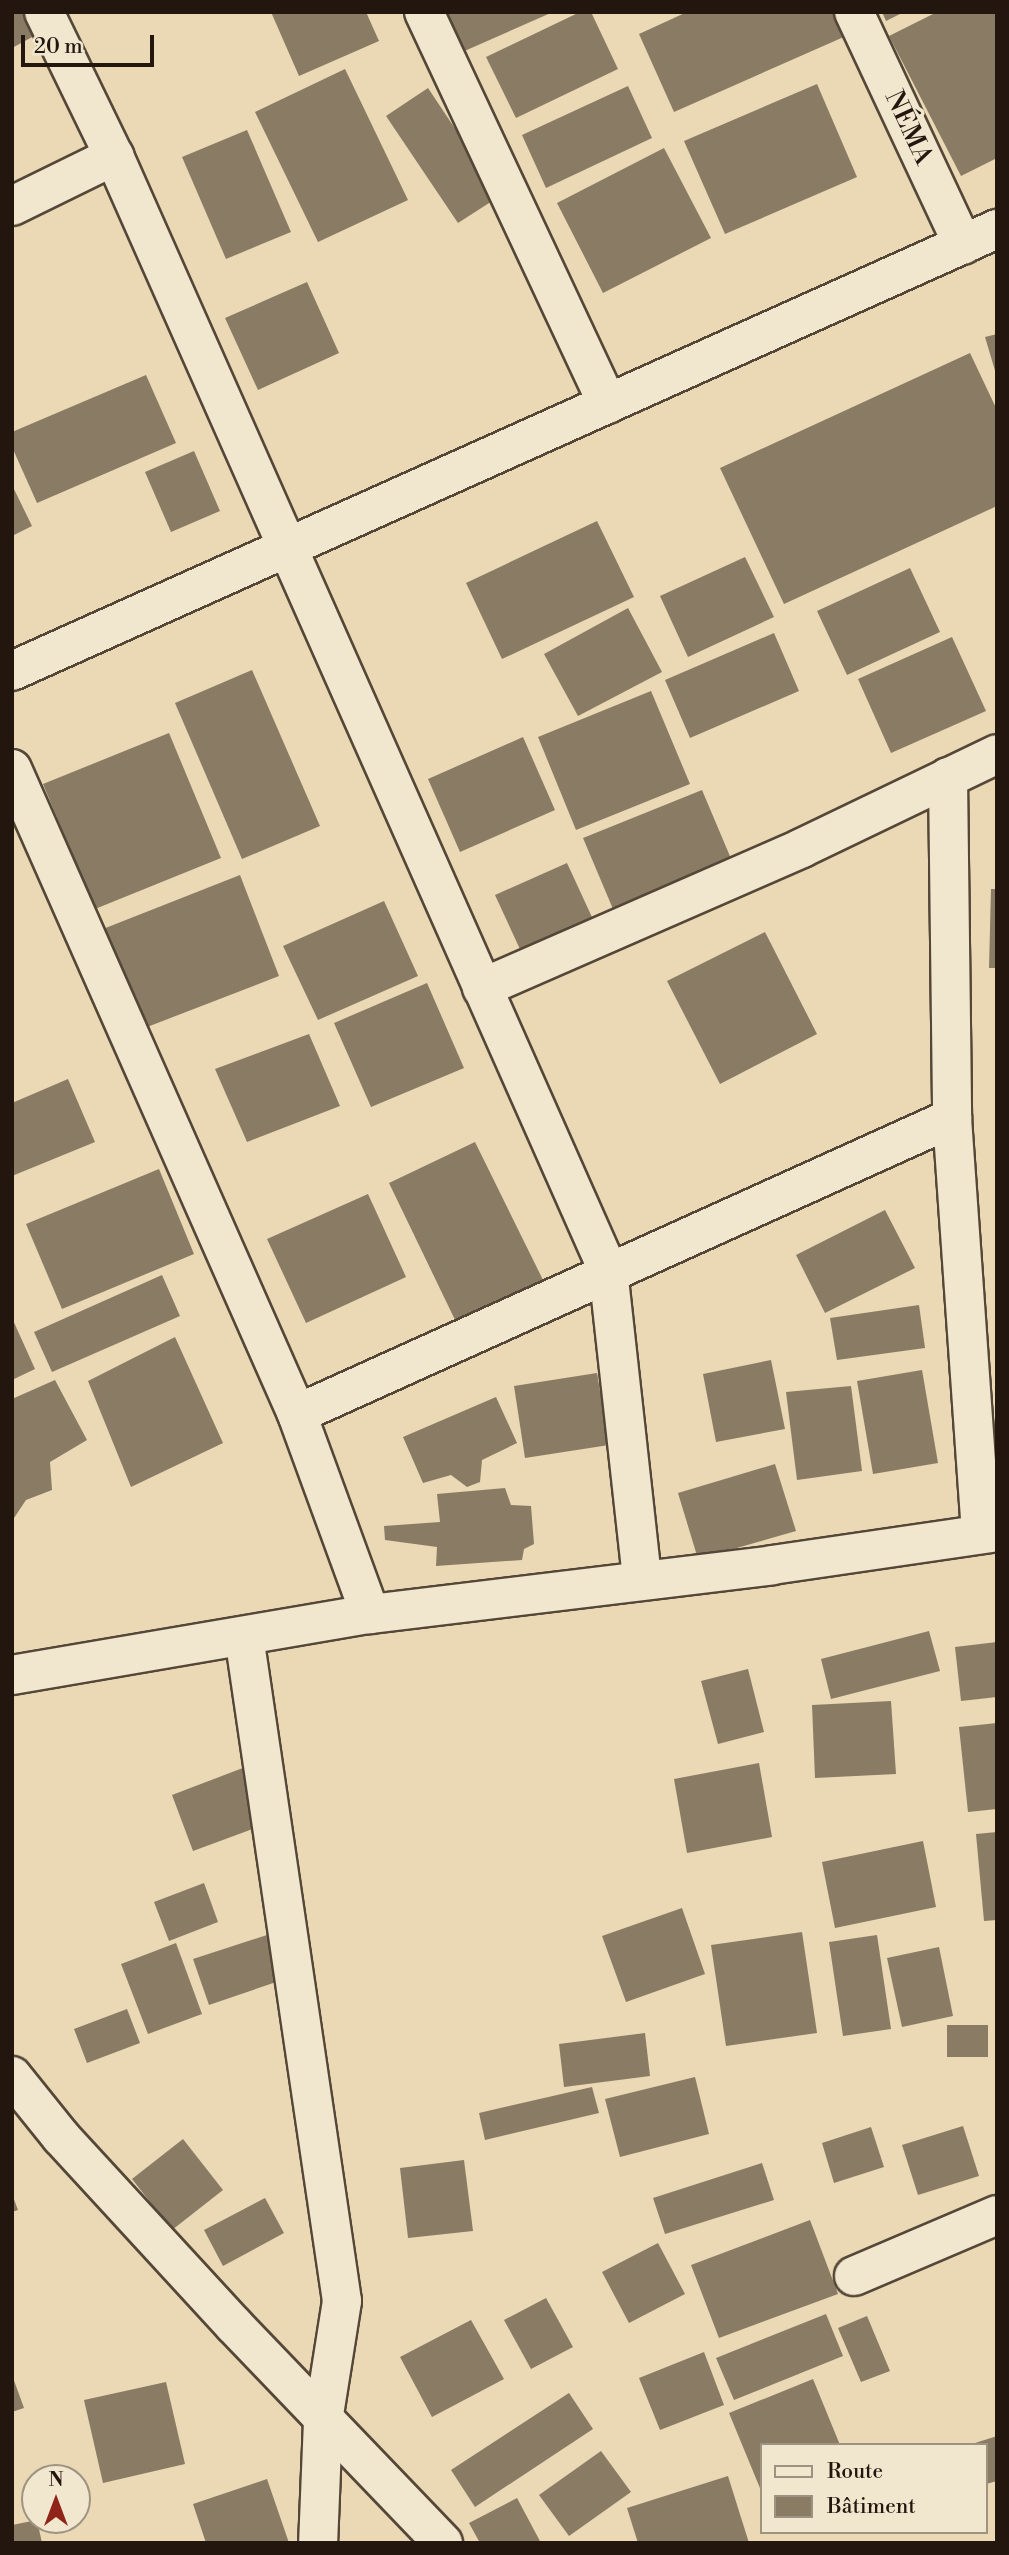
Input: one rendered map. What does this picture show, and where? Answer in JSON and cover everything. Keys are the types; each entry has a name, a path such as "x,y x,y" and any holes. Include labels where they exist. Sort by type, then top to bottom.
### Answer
{"street":[{"path":"44,12 114,156 285,549 608,1270 642,1580"},
{"path":"424,12 608,404"},
{"name":"NÉMA","path":"854,12 963,245"},
{"path":"12,206 114,156"},
{"path":"12,671 997,229"},
{"path":"482,988 802,848 997,754"},
{"path":"12,769 297,1415 370,1614"},
{"path":"12,1675 370,1614 989,1533 953,1118 948,777"},
{"path":"297,1415 608,1270 953,1118"},
{"path":"244,1636 342,2301 323,2421 318,2543"},
{"path":"12,2076 61,2137 323,2421 439,2541"},
{"path":"854,2276 997,2215"}],"building":[{"path":"12,12 23,12 36,35 12,48"},
{"path":"271,12 366,12 379,41 299,76"},
{"path":"442,12 553,12 460,53"},
{"path":"580,12 591,12 618,69 516,118 486,57"},
{"path":"687,12 836,12 846,36 674,112 639,34"},
{"path":"882,12 904,12 886,21"},
{"path":"937,12 997,12 997,158 961,176 889,36"},
{"path":"345,69 408,200 318,242 255,112"},
{"path":"817,84 857,177 725,234 684,141"},
{"path":"628,86 652,138 546,188 522,135"},
{"path":"428,88 500,196 458,223 386,116"},
{"path":"247,130 291,232 226,259 182,157"},
{"path":"664,148 711,238 603,293 557,203"},
{"path":"307,282 339,353 258,390 225,318"},
{"path":"997,334 997,374 996,374 985,337"},
{"path":"970,353 997,410 997,506 784,604 720,468"},
{"path":"146,375 176,443 37,503 12,447 12,432"},
{"path":"194,451 220,511 171,532 145,472"},
{"path":"12,485 32,526 12,536"},
{"path":"597,521 634,597 502,659 466,583"},
{"path":"745,557 774,617 688,657 660,596"},
{"path":"910,568 940,632 847,675 817,611"},
{"path":"628,608 662,672 578,716 544,654"},
{"path":"774,633 799,691 690,738 665,680"},
{"path":"952,637 986,711 891,753 858,679"},
{"path":"252,670 320,826 242,859 175,703"},
{"path":"651,691 690,784 576,830 538,737"},
{"path":"169,733 221,858 95,909 43,784"},
{"path":"523,737 555,810 460,852 428,779"},
{"path":"702,790 732,861 613,909 583,838"},
{"path":"567,863 597,928 525,960 495,895"},
{"path":"240,875 279,976 142,1029 103,929"},
{"path":"991,889 997,889 997,968 989,968"},
{"path":"384,901 418,976 318,1020 283,946"},
{"path":"765,932 817,1034 720,1084 667,981"},
{"path":"427,983 464,1068 371,1107 334,1023"},
{"path":"309,1034 340,1106 247,1142 215,1069"},
{"path":"68,1079 95,1142 12,1176 12,1103"},
{"path":"475,1142 544,1282 457,1324 389,1183"},
{"path":"159,1169 194,1254 62,1309 26,1224"},
{"path":"368,1194 406,1277 306,1323 267,1239"},
{"path":"885,1210 915,1268 825,1313 796,1255"},
{"path":"162,1275 180,1316 52,1372 34,1332"},
{"path":"919,1305 925,1348 837,1360 830,1318"},
{"path":"12,1318 35,1369 12,1380"},
{"path":"175,1337 223,1443 131,1487 88,1381"},
{"path":"771,1360 785,1429 716,1442 703,1374"},
{"path":"922,1370 938,1463 873,1474 857,1381"},
{"path":"597,1373 609,1445 525,1458 514,1386"},
{"path":"55,1380 87,1440 50,1462 52,1490 26,1500 12,1521 12,1399"},
{"path":"851,1386 862,1471 797,1480 786,1392"},
{"path":"496,1397 517,1443 482,1460 480,1482 467,1487 451,1475 423,1483 403,1437"},
{"path":"775,1464 796,1531 698,1559 678,1493"},
{"path":"505,1488 511,1505 531,1506 534,1544 524,1549 522,1560 436,1566 437,1547 385,1540 384,1526 440,1522 437,1494"},
{"path":"929,1631 940,1671 831,1699 821,1659"},
{"path":"997,1642 997,1697 961,1701 955,1647"},
{"path":"748,1669 764,1732 718,1744 701,1681"},
{"path":"891,1701 896,1774 815,1778 812,1705"},
{"path":"997,1723 997,1809 968,1812 959,1727"},
{"path":"759,1763 772,1837 687,1853 674,1779"},
{"path":"248,1766 269,1823 193,1851 172,1795"},
{"path":"997,1832 997,1920 984,1921 976,1834"},
{"path":"923,1841 936,1907 835,1928 822,1862"},
{"path":"204,1883 218,1922 169,1941 154,1902"},
{"path":"682,1908 705,1974 626,2002 602,1936"},
{"path":"802,1932 817,2033 726,2046 711,1945"},
{"path":"270,1934 285,1979 209,2005 193,1959"},
{"path":"877,1935 891,2029 843,2036 829,1942"},
{"path":"176,1943 202,2014 148,2034 121,1964"},
{"path":"939,1947 953,2016 902,2027 887,1958"},
{"path":"127,2009 140,2043 87,2063 74,2029"},
{"path":"947,2025 988,2025 988,2057 947,2057"},
{"path":"645,2033 650,2076 564,2087 559,2044"},
{"path":"695,2077 709,2134 620,2157 605,2099"},
{"path":"592,2087 599,2113 485,2140 479,2113"},
{"path":"963,2126 979,2176 918,2195 902,2145"},
{"path":"871,2127 884,2167 834,2183 822,2143"},
{"path":"183,2139 223,2190 172,2230 132,2179"},
{"path":"464,2160 473,2231 408,2238 400,2168"},
{"path":"762,2163 774,2200 665,2234 653,2198"},
{"path":"12,2194 18,2210 12,2212"},
{"path":"265,2198 284,2233 223,2266 204,2230"},
{"path":"810,2220 838,2294 719,2338 691,2265"},
{"path":"658,2243 685,2294 629,2323 602,2272"},
{"path":"546,2298 573,2347 531,2369 504,2320"},
{"path":"826,2314 843,2356 734,2400 716,2358"},
{"path":"867,2316 890,2371 861,2382 838,2328"},
{"path":"471,2320 504,2379 432,2417 400,2357"},
{"path":"704,2352 724,2405 660,2430 639,2378"},
{"path":"12,2375 24,2408 12,2412"},
{"path":"813,2379 839,2443 760,2443 760,2488 729,2413"},
{"path":"166,2382 185,2464 103,2483 84,2400"},
{"path":"569,2393 593,2429 475,2507 451,2470"},
{"path":"997,2436 997,2481 988,2483 988,2443 975,2443"},
{"path":"601,2451 631,2492 569,2536 539,2495"},
{"path":"728,2476 749,2543 638,2543 627,2508"},
{"path":"267,2479 289,2543 206,2543 193,2504"},
{"path":"517,2498 541,2543 480,2543 469,2523"},
{"path":"21,2523 21,2534 40,2534 42,2543 12,2543 12,2525"}]}
